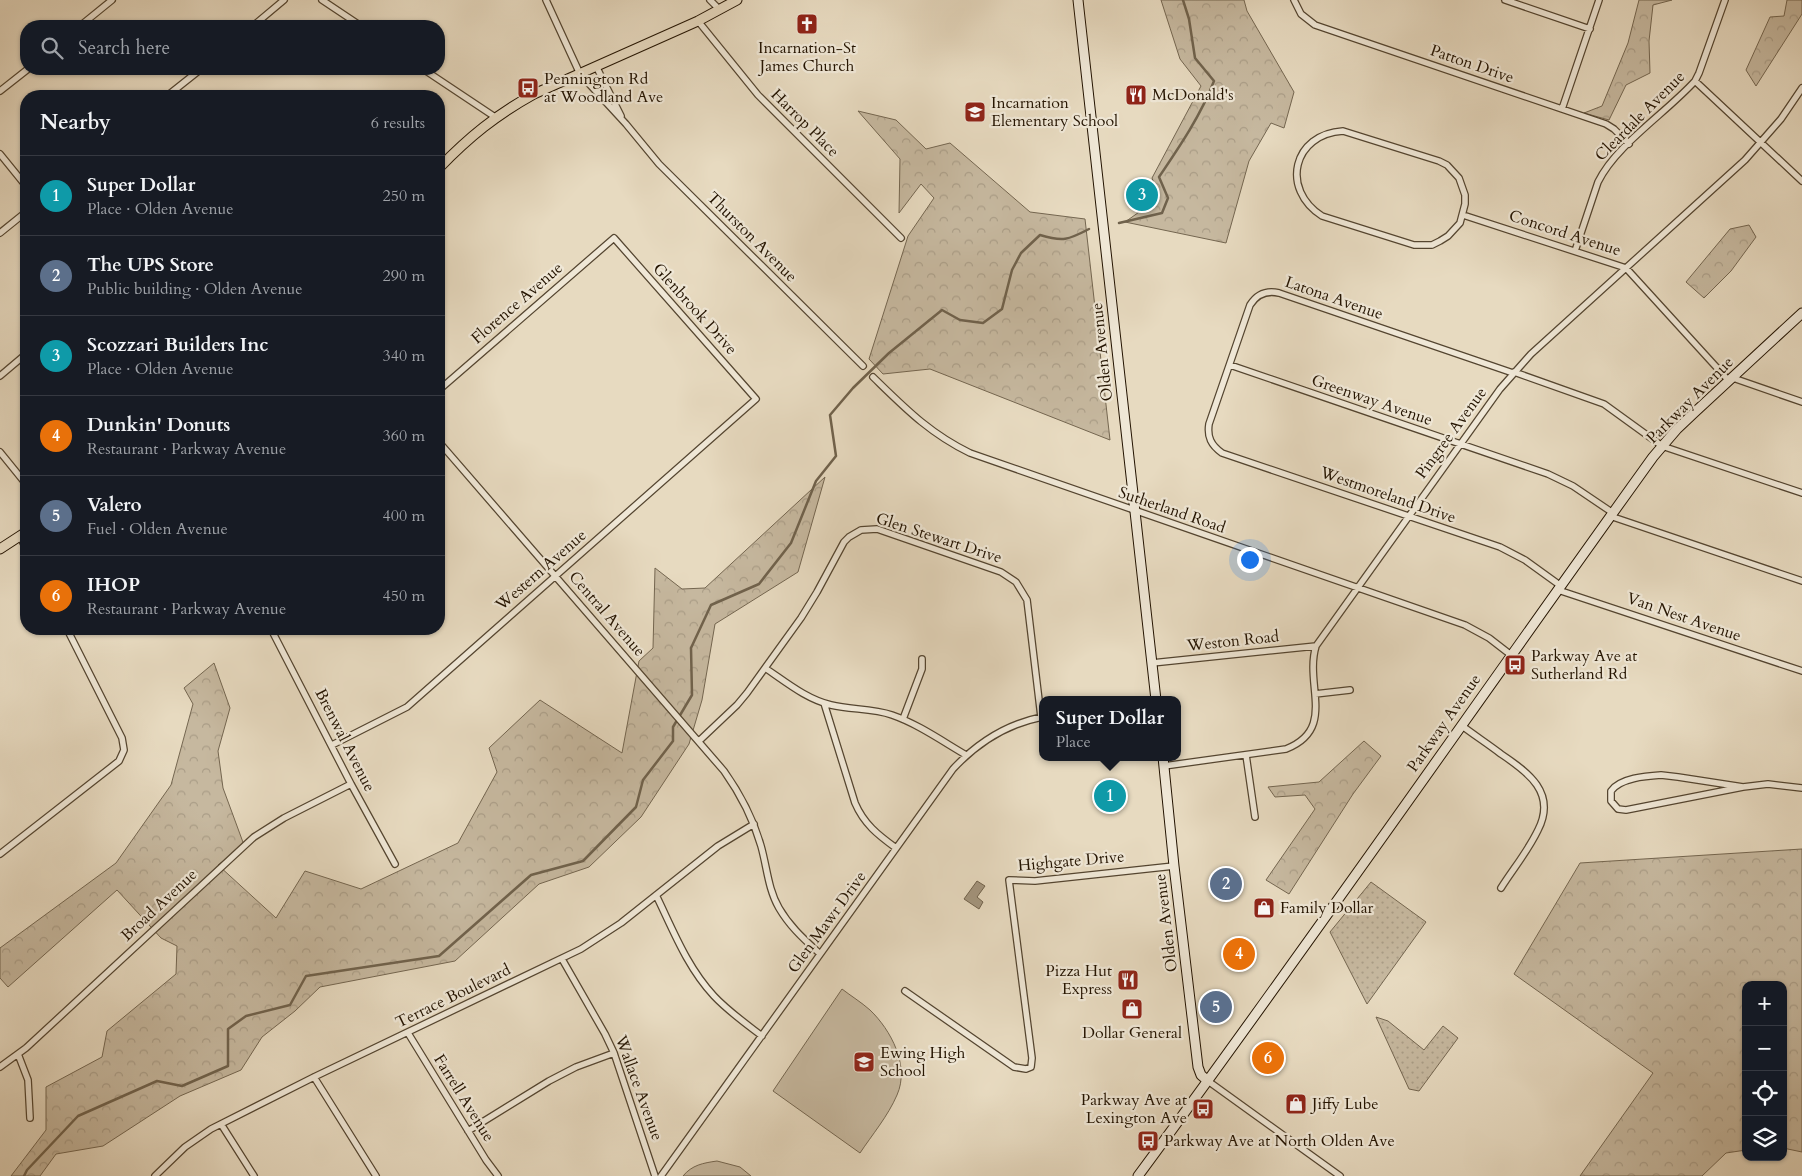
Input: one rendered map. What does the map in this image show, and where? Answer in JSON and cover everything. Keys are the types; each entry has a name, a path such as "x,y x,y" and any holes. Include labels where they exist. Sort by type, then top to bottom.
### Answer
{"main road":[{"path":"445,162 495,117 534,94 698,21 737,0"},
{"name":"Olden Avenue","path":"1078,0 1156,696"},
{"name":"Parkway Avenue","path":"1138,1176 1662,446 1695,412 1802,313"},
{"path":"0,550 20,536"},
{"name":"Olden Avenue","path":"1163,762 1198,1067 1208,1081"}],"street":[{"path":"87,20 112,0"},
{"path":"260,20 284,0"},
{"path":"322,0 352,20"},
{"name":"Thurston Avenue","path":"546,0 580,74 626,124 659,164 863,366"},
{"path":"710,0 720,10"},
{"name":"Patton Drive","path":"1294,0 1303,16 1321,27 1606,124 1629,144"},
{"path":"1505,0 1590,29"},
{"path":"1562,109 1599,0"},
{"name":"Cleardale Avenue","path":"1575,251 1602,173 1629,144 1695,81 1700,73 1725,0"},
{"name":"Harrop Place","path":"698,21 758,95 901,238"},
{"name":"Thurston Avenue","path":"596,66 626,124"},
{"path":"0,91 20,75"},
{"path":"175,90 193,75"},
{"path":"432,75 495,117"},
{"path":"1695,81 1802,181"},
{"name":"Pingree Avenue","path":"1181,760 1246,755 1286,749 1303,740 1309,734 1316,719 1312,665 1316,646 1356,588 1513,373 1530,354 1744,160 1781,119 1802,88"},
{"path":"1343,131 1439,161 1454,171 1463,186 1465,204 1463,215 1460,223 1448,236 1432,245 1414,246 1322,216 1307,204 1298,188 1297,170 1299,161 1306,148 1316,138 1333,132 1343,131"},
{"path":"0,154 20,179"},
{"name":"Concord Avenue","path":"1463,215 1626,268 1731,380 1802,402"},
{"path":"0,233 20,217"},
{"name":"Florence Avenue","path":"445,385 614,238"},
{"name":"Glenbrook Drive","path":"614,238 756,399"},
{"name":"Latona Avenue","path":"1209,434 1209,424 1250,305 1259,295 1273,292 1604,404 1662,446 1802,493"},
{"path":"0,376 20,359"},
{"name":"Greenway Avenue","path":"1230,365 1559,479 1573,486 1612,515 1802,581"},
{"name":"Sutherland Road","path":"874,377 913,416 936,435 970,453 1465,625 1489,638 1511,655"},
{"name":"Western Avenue","path":"332,745 407,707 756,399"},
{"name":"Westmoreland Drive","path":"1209,434 1212,444 1222,452 1511,552 1525,560 1559,588"},
{"name":"Central Avenue","path":"445,449 724,771 737,789 754,824 762,848 768,881 779,907 795,930 820,954"},
{"path":"0,452 20,477"},
{"name":"Glen Stewart Drive","path":"699,741 737,705 817,592 844,542 861,530 877,529 1001,572 1016,582 1024,595 1029,609 1039,696"},
{"name":"Van Nest Avenue","path":"1559,588 1802,671"},
{"path":"0,854 119,761 124,750 123,741 70,635"},
{"name":"Brenwal Avenue","path":"274,635 395,864"},
{"name":"Weston Road","path":"1152,663 1316,646"},
{"path":"903,720 922,669 922,659"},
{"path":"765,668 798,690 824,703 845,708 876,711 903,720 966,755"},
{"path":"1315,694 1350,690"},
{"path":"824,703 860,814 874,831 896,848"},
{"name":"Glen Mawr Drive","path":"661,1176 953,769 966,755 996,733 1025,721 1039,718"},
{"path":"1461,725 1525,771 1537,784 1541,793 1543,813 1538,831 1501,888"},
{"path":"1246,755 1254,817"},
{"path":"1742,787 1678,777 1647,776 1618,784 1610,795 1614,806 1623,810 1742,787 1768,784 1802,788"},
{"name":"Broad Avenue","path":"0,1067 18,1054 254,837 284,818 352,784"},
{"name":"Terrace Boulevard","path":"154,1176 191,1142 221,1124 604,936 718,846 754,824"},
{"name":"Highgate Drive","path":"905,991 1014,1067 1026,1069 1031,1067 1032,1058 1009,880 1035,881 1174,866"},
{"path":"656,895 684,955 702,983 725,1007 762,1036"},
{"name":"Wallace Avenue","path":"562,958 614,1053 655,1176"},
{"name":"Farrell Avenue","path":"408,1033 498,1176"},
{"path":"468,1131 549,1081 576,1067 614,1053"},
{"path":"18,1054 28,1080 30,1118"},
{"path":"314,1077 376,1176"},
{"path":"1208,1081 1340,1176"},
{"path":"221,1124 254,1176"}],"green space":[{"path":"1161,0 1244,0 1247,11 1294,92 1284,128 1271,123 1249,161 1226,243 1125,222 1159,198 1152,178 1201,86 1180,59"},
{"path":"1639,0 1672,0 1653,5 1649,41 1650,73 1626,85 1609,120 1584,113 1602,106 1628,43"},
{"path":"1787,0 1802,0 1802,14 1756,86 1746,70 1770,17 1784,16"},
{"path":"858,111 896,120 926,149 950,143 1030,212 1085,219 1110,440 930,369 883,374 869,359 908,236 934,198 921,184 899,213 900,159"},
{"path":"1749,225 1756,237 1731,271 1704,298 1686,282 1730,229"},
{"path":"825,477 798,572 715,624 702,700 689,744 641,817 589,867 539,884 455,961 320,987 295,1011 262,1037 241,1070 180,1096 103,1146 56,1154 40,1176 11,1176 46,1130 46,1087 102,1057 107,1031 176,974 177,946 161,938 117,890 8,987 0,978 0,948 116,863 171,785 193,704 184,688 214,663 230,708 218,751 223,788 244,845 218,865 276,918 305,871 361,889 458,843 497,772 489,748 540,700 622,753 639,661 653,648 655,568 682,589 705,588"},
{"path":"1364,741 1381,756 1353,794 1289,894 1266,880 1315,809 1305,795 1275,797 1268,787 1319,782"},
{"path":"1802,849 1802,1152 1787,1149 1787,981 1742,981 1742,1151 1726,1153 1702,1176 1580,1176 1653,1073 1514,974 1580,863"},
{"path":"1371,882 1426,922 1367,1004 1330,932"},
{"path":"842,989 878,1018 891,1038 900,1061 900,1084 897,1095 885,1118 860,1153 773,1091"},
{"path":"1376,1017 1388,1021 1424,1050 1443,1026 1458,1038 1419,1091 1409,1089"},
{"path":"717,1161 740,1167 751,1176 683,1176 690,1169 698,1165"}],"shaded area":[{"path":"977,881 985,886 977,897 983,902 979,909 964,899"}],"waterway":[{"path":"1119,223 1162,213 1168,198 1159,177 1196,118 1214,81 1195,58 1189,19 1183,0"},
{"path":"24,1176 27,1170 78,1116 157,1081 182,1086 228,1066 228,1029 246,1016 290,1005 306,976 439,956 531,875 583,861 636,807 643,780 673,741 673,727 692,695 691,648 711,605 759,584 791,543 816,481 836,456 830,415 853,388 889,353 942,310 960,320 983,323 1002,309 1012,270 1021,253 1040,235 1054,239 1065,239 1089,229"}],"place":[{"name":"Incarnation-St James Church","path":"807,24"},
{"name":"Pennington Rd at Woodland Ave","path":"528,88"},
{"name":"McDonald's","path":"1136,95"},
{"name":"Incarnation Elementary School","path":"975,112"},
{"name":"Scozzari Builders Inc","path":"1142,195"},
{"name":"Parkway Ave at Sutherland Rd","path":"1515,665"},
{"name":"Super Dollar","path":"1110,796"},
{"name":"The UPS Store","path":"1226,884"},
{"name":"Family Dollar","path":"1264,908"},
{"name":"Dunkin' Donuts","path":"1239,954"},
{"name":"Pizza Hut Express","path":"1128,980"},
{"name":"Valero","path":"1216,1007"},
{"name":"Dollar General","path":"1132,1009"},
{"name":"IHOP","path":"1268,1058"},
{"name":"Ewing High School","path":"864,1062"},
{"name":"Jiffy Lube","path":"1296,1104"},
{"name":"Parkway Ave at Lexington Ave","path":"1203,1109"},
{"name":"Parkway Ave at North Olden Ave","path":"1148,1141"}]}
